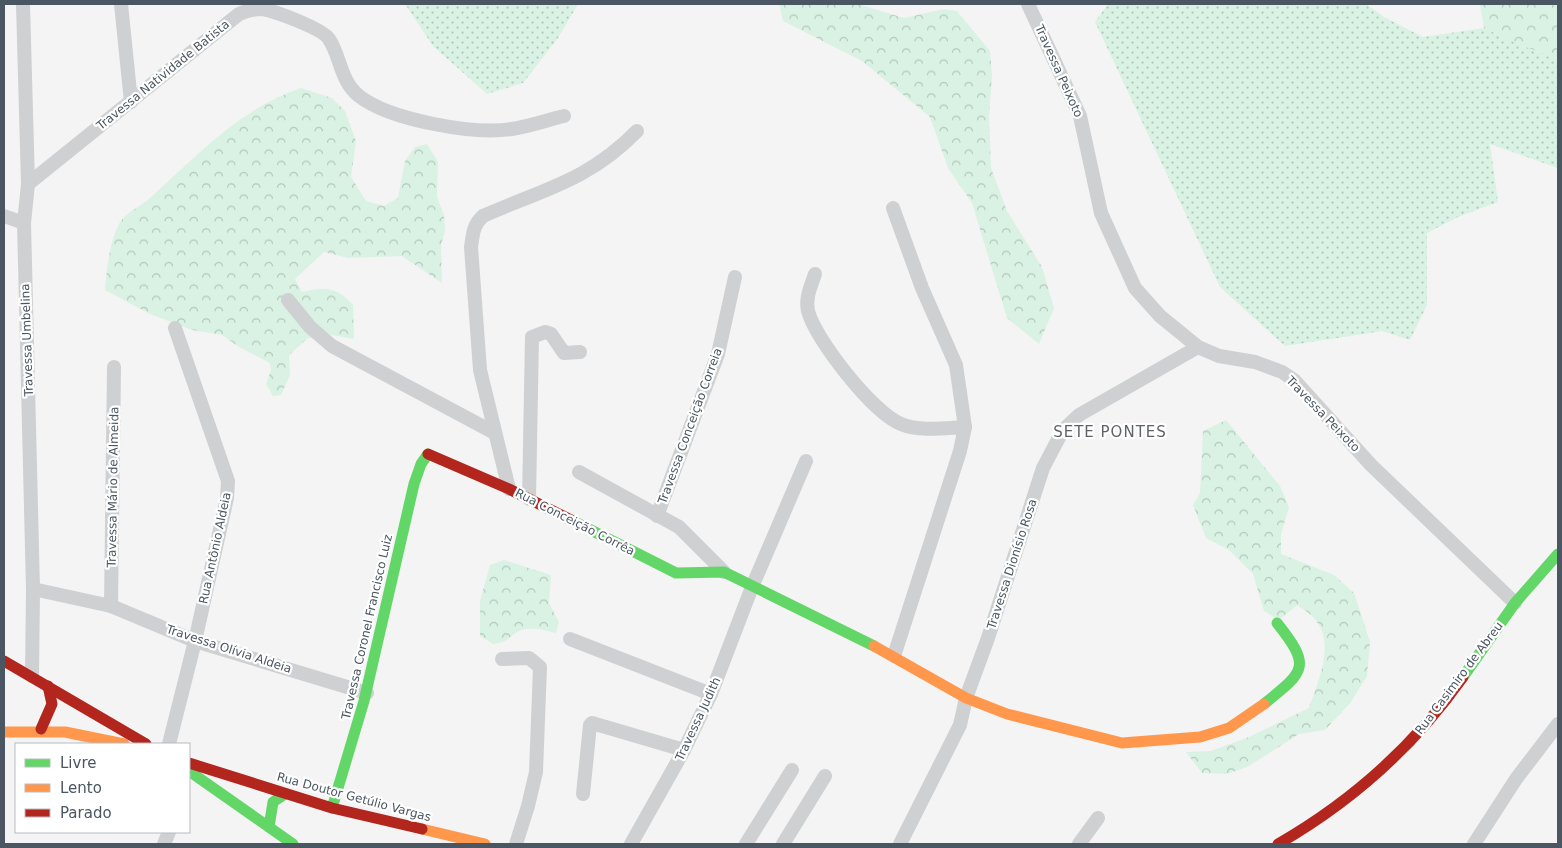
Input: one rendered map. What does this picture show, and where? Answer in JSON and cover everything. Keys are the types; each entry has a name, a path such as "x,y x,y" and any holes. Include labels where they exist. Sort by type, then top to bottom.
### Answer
{"street":[{"name":"Travessa Umbelina","path":"23,4 28,184 24,223 33,589 32,676"},
{"path":"121,4 131,102"},
{"name":"Travessa Peixoto","path":"1028,4 1080,116 1101,213 1135,288 1160,316 1198,347 1218,356 1255,362 1282,372 1294,380 1371,465 1515,603"},
{"name":"Travessa Natividade Batista","path":"28,184 239,14 251,10 262,9 313,27 328,37 345,79 356,94 377,106 417,120 450,127 482,130 512,129 564,116"},
{"path":"509,489 493,432 479,360 471,247 477,222 500,209 570,182 619,149 637,131"},
{"path":"893,208 922,288 952,353 965,427 960,451 894,656"},
{"path":"4,216 24,223"},
{"path":"815,274 807,300 814,328 826,347 873,404 902,425 922,428 965,427"},
{"name":"Travessa Conceição Correia","path":"658,516 718,354 736,277"},
{"path":"288,300 310,327 332,346 493,432"},
{"name":"Rua Antônio Aldeia","path":"169,743 196,641 227,498 228,481 175,328"},
{"path":"530,499 532,337 539,333 551,334 561,351 580,352"},
{"name":"Travessa Dionísio Rosa","path":"900,844 960,725 966,698 988,638 1043,468 1063,430 1080,415 1198,347"},
{"name":"Travessa Mário de Almeida","path":"111,606 114,368"},
{"name":"Rua Conceição Corrêa","path":"428,453 530,499 676,573 724,572"},
{"name":"Travessa Coronel Francisco Luiz","path":"332,808 350,757 367,693 407,513 422,460 428,453"},
{"name":"Travessa Judith","path":"630,844 684,750 711,694 752,587 806,461"},
{"name":"Rua Conceição Corrêa","path":"579,472 679,527 724,572 894,656 966,698 1007,714 1122,743 1167,738 1200,737 1229,728 1250,715 1297,675 1300,656 1294,644 1277,623"},
{"name":"Rua Casimiro de Abreu","path":"1278,844 1311,826 1383,767 1426,725 1515,603 1558,554"},
{"name":"Travessa Olívia Aldeia","path":"33,589 111,606 196,641 367,693"},
{"path":"570,639 711,694"},
{"path":"502,659 529,658 540,667 536,772 516,844"},
{"path":"4,661 144,743"},
{"path":"41,729 52,707 53,699 48,686"},
{"path":"583,794 590,725 592,722 684,750"},
{"path":"1474,844 1516,778 1558,724"},
{"path":"4,732 41,729 100,737 121,743"},
{"path":"746,844 792,770"},
{"path":"190,773 293,844"},
{"name":"Rua Doutor Getúlio Vargas","path":"190,773 284,794 332,808 485,844"},
{"path":"783,844 825,776"},
{"path":"269,827 273,802 284,794"},
{"path":"1079,844 1098,818"}],"green space":[{"path":"405,4 578,4 558,38 523,83 487,94 433,46"},
{"path":"779,4 858,4 904,18 944,9 957,11 990,51 992,76 989,117 991,168 1007,211 1042,267 1054,308 1039,344 1007,318 972,203 948,168 930,117 862,61 783,21"},
{"path":"1108,4 1366,4 1384,17 1423,37 1484,28 1523,46 1558,59 1558,168 1490,144 1498,202 1458,217 1427,233 1427,305 1410,340 1382,331 1285,346 1220,287 1095,22"},
{"path":"1480,4 1558,4 1558,59 1523,46 1484,28"},
{"path":"301,88 332,98 345,111 356,141 351,177 366,201 384,206 398,198 405,161 415,147 427,144 438,162 437,197 444,215 445,231 441,245 442,283 402,256 348,258 324,252 295,279 302,292 318,289 336,291 353,305 354,339 326,334 316,338 308,338 289,355 290,375 281,395 273,396 266,384 271,370 270,363 239,347 222,335 192,330 150,314 105,290 111,248 122,220 220,135 258,108"},
{"path":"1226,420 1280,486 1289,507 1281,534 1281,554 1334,575 1354,593 1370,642 1367,676 1351,702 1325,730 1299,734 1247,767 1227,774 1202,773 1186,752 1211,751 1249,737 1309,708 1321,674 1325,650 1324,638 1320,627 1311,616 1297,605 1279,620 1264,611 1253,574 1229,550 1206,538 1193,505 1200,493 1203,431"},
{"path":"504,560 551,575 549,603 559,622 556,633 526,629 517,632 505,641 493,644 480,636 480,601 490,565"}],"traffic: fast":[{"path":"332,808 364,701 414,484 421,464 428,454"},
{"path":"571,520 676,573 724,572 874,646"},
{"path":"1463,677 1515,603 1558,554"},
{"path":"1264,704 1288,684 1299,668 1299,659 1295,650 1277,623"},
{"path":"190,772 293,844"},
{"path":"269,827 273,802 285,794"}],"traffic: slow":[{"path":"874,646 966,698 1007,714 1122,743 1200,737 1229,728 1264,704"},
{"path":"4,732 65,732 119,743"},
{"path":"422,829 485,844"}],"traffic: jam":[{"path":"428,454 509,489 571,520"},
{"path":"4,661 144,743"},
{"path":"1278,844 1331,810 1380,771 1424,726 1463,677"},
{"path":"41,729 52,704 48,686"},
{"path":"190,763 332,808 422,829"}],"district":[{"name":"SETE PONTES","path":"1110,432"}]}
